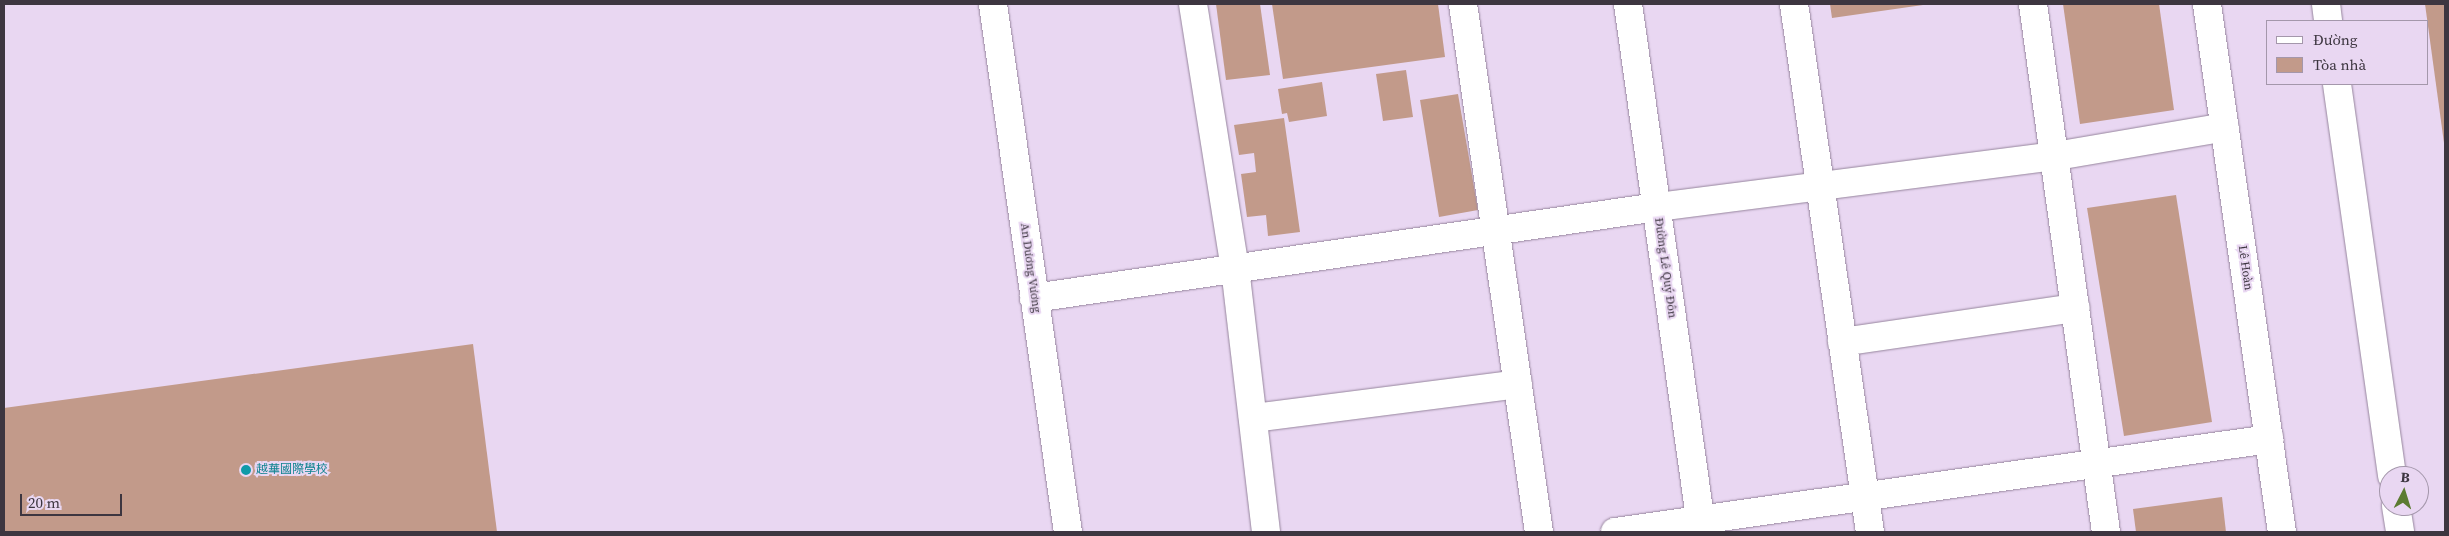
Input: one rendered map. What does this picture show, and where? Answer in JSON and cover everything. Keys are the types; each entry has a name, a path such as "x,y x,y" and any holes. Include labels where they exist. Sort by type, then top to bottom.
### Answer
{"street":[{"name":"An Dương Vương","path":"992,4 1068,532"},
{"path":"1193,4 1235,268 1266,532"},
{"path":"1463,4 1539,532"},
{"name":"Đường Lê Quý Đôn","path":"1628,4 1702,527"},
{"path":"1794,4 1870,532"},
{"path":"2033,4 2056,156 2106,532"},
{"name":"Lê Hoàn","path":"2207,4 2282,532"},
{"path":"2326,4 2328,20"},
{"path":"2337,85 2391,466"},
{"path":"1034,298 1656,207 2056,156 2225,127"},
{"path":"1842,342 2076,308"},
{"path":"1252,418 1518,384"},
{"path":"1615,532 1702,527 1865,498 2269,439"},
{"path":"2398,516 2400,532"}],"building":[{"path":"1216,4 1260,4 1270,75 1226,80"},
{"path":"1272,4 1438,4 1445,57 1283,79"},
{"path":"1830,4 1923,4 1923,5 1832,18"},
{"path":"2063,4 2159,4 2174,110 2080,124"},
{"path":"2425,4 2445,4 2445,143 2429,33 2429,20 2427,20"},
{"path":"1406,70 1413,117 1383,121 1376,74"},
{"path":"1322,82 1327,116 1289,122 1287,113 1282,114 1278,89"},
{"path":"1458,94 1478,210 1439,217 1420,100"},
{"path":"1284,118 1300,232 1268,236 1266,215 1247,217 1241,174 1256,172 1254,153 1239,155 1234,125"},
{"path":"2176,195 2212,422 2124,436 2087,208"},
{"name":"越華國際學校","path":"473,344 497,532 4,532 4,408"},
{"path":"2222,497 2226,532 2136,532 2133,509"}],"place":[{"name":"越華國際學校","path":"246,470"}]}
